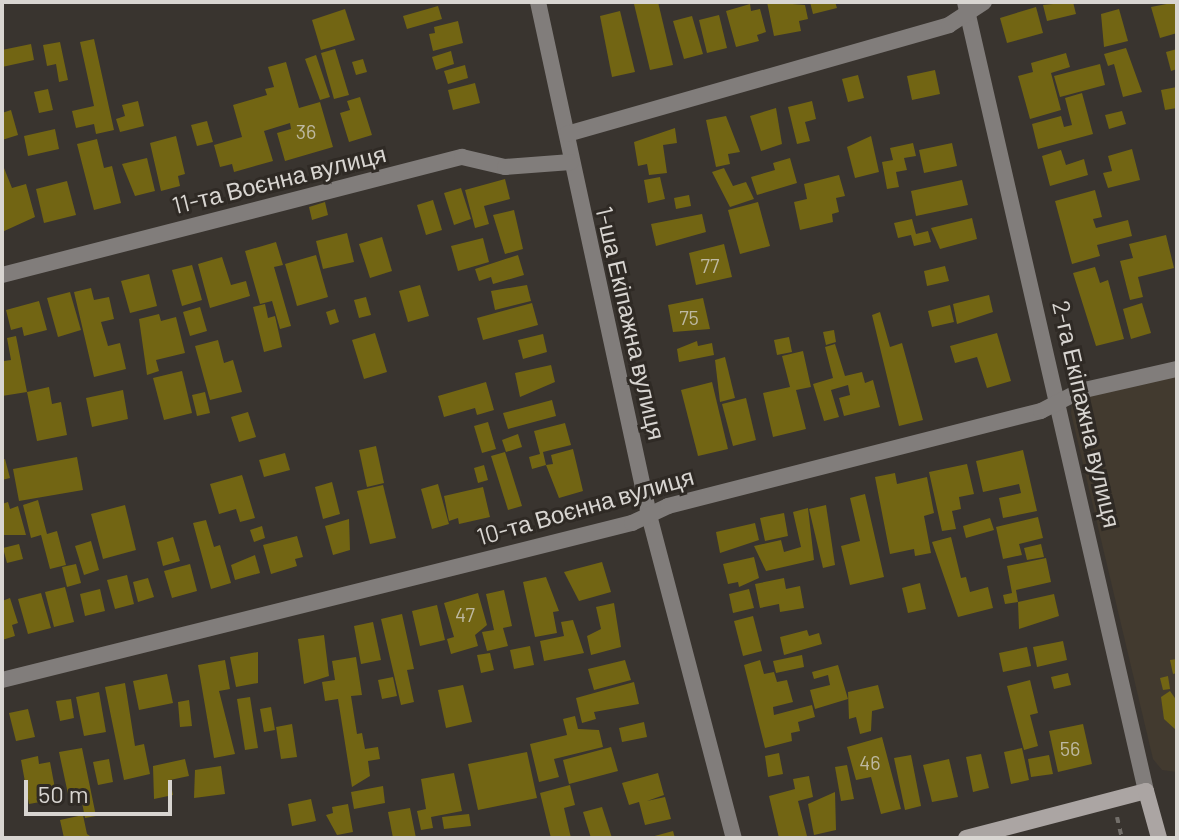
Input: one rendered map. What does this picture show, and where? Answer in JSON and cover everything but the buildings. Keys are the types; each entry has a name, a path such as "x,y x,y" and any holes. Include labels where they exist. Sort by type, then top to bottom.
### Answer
{"street":[{"name":"1-ша Екіпажна вулиця","path":"538,2 649,515 734,838"},
{"path":"567,134 949,25 966,7 984,2"},
{"name":"2-га Екіпажна вулиця","path":"966,7 1060,401 1159,838"},
{"name":"11-та Воєнна вулиця","path":"2,275 462,157 505,167 571,162"},
{"name":"10-та Воєнна вулиця","path":"2,680 649,515 1041,411 1080,391 1177,369"},
{"path":"966,838 1146,791"}],"path":[{"path":"1112,801 1122,838"}],"shaded area":[{"path":"1177,376 1177,772 1162,770 1153,759 1071,413 1072,402 1083,397"}]}
